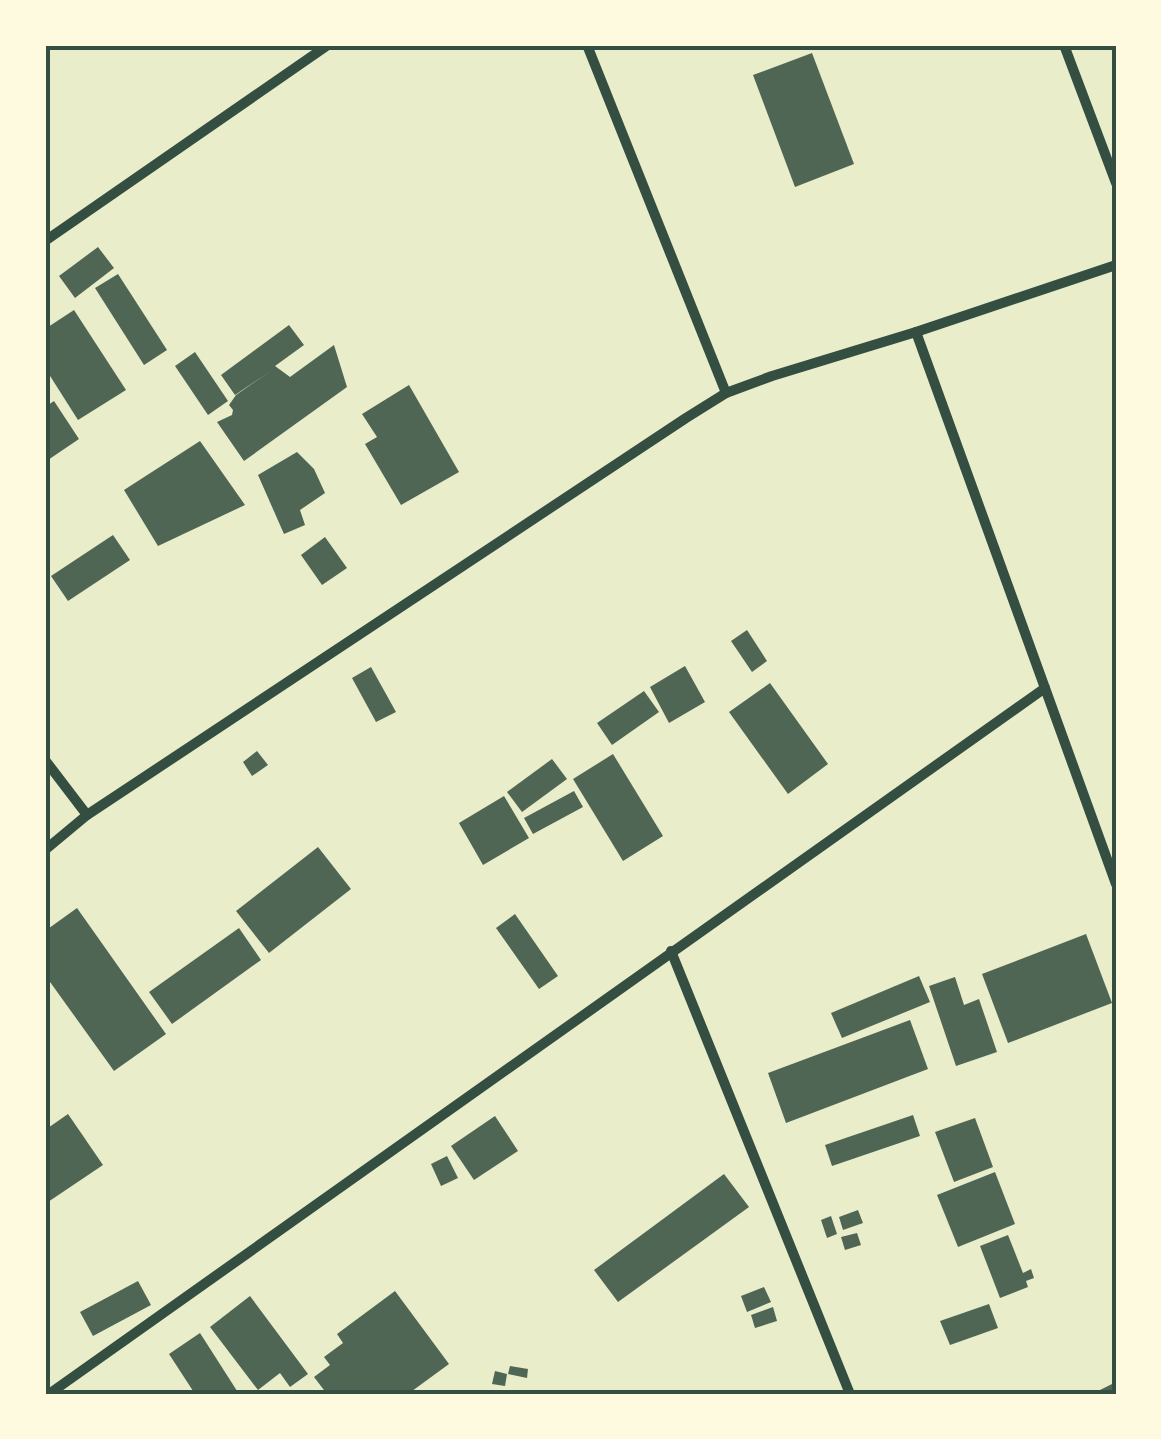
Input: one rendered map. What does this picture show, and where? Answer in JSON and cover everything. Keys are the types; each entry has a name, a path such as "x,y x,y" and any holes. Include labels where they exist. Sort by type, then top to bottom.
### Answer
{"street":[{"path":"45,240 328,45"},
{"path":"587,45 726,393"},
{"path":"1064,45 1116,183"},
{"path":"45,850 87,815 726,393 1116,265"},
{"path":"916,332 1116,884"},
{"path":"49,1394 1045,688"},
{"path":"45,760 87,815"},
{"path":"671,951 850,1394"}],"building":[{"path":"812,53 854,164 795,187 753,75"},
{"path":"98,247 114,268 75,298 59,276"},
{"path":"118,274 167,350 144,365 95,288"},
{"path":"74,310 126,390 78,420 45,368 45,329"},
{"path":"289,325 304,345 275,366 290,377 334,345 347,387 244,461 217,422 232,415 229,405 236,395 272,370 235,395 221,375"},
{"path":"195,352 228,401 208,415 175,366"},
{"path":"409,385 459,472 401,505 365,444 377,437 362,414"},
{"path":"54,401 79,439 45,462 45,407"},
{"path":"200,441 245,505 158,546 124,490"},
{"path":"297,452 314,469 325,493 300,510 305,525 284,534 258,475"},
{"path":"113,535 130,560 68,601 51,576"},
{"path":"325,537 347,568 322,585 301,555"},
{"path":"747,630 767,661 752,672 731,641"},
{"path":"685,666 705,702 669,723 650,687"},
{"path":"371,667 396,712 376,722 352,678"},
{"path":"770,683 828,764 788,794 729,712"},
{"path":"644,691 659,712 612,745 597,723"},
{"path":"257,751 268,765 252,776 243,762"},
{"path":"613,754 663,836 623,861 573,779"},
{"path":"552,759 567,779 522,812 507,792"},
{"path":"574,791 583,807 533,834 524,818"},
{"path":"504,796 529,838 483,865 459,823"},
{"path":"318,847 351,889 269,953 236,911"},
{"path":"77,908 166,1034 114,1071 45,975 45,931"},
{"path":"515,914 558,976 539,989 496,928"},
{"path":"239,928 261,960 172,1024 149,992"},
{"path":"1086,934 1112,1003 1008,1043 982,974"},
{"path":"919,976 930,1002 842,1038 831,1013"},
{"path":"955,977 964,1005 979,999 997,1052 956,1066 929,986"},
{"path":"910,1020 928,1069 786,1123 768,1073"},
{"path":"68,1114 103,1165 45,1204 45,1130"},
{"path":"913,1115 920,1136 832,1166 825,1145"},
{"path":"495,1116 518,1151 474,1180 451,1146"},
{"path":"975,1118 993,1167 954,1182 935,1132"},
{"path":"447,1156 458,1178 441,1186 431,1164"},
{"path":"995,1172 1015,1224 958,1247 937,1195"},
{"path":"724,1174 749,1207 618,1302 594,1270"},
{"path":"858,1210 863,1223 843,1230 839,1217"},
{"path":"831,1216 837,1234 827,1238 821,1220"},
{"path":"857,1233 861,1245 845,1250 841,1237"},
{"path":"1008,1235 1023,1273 1031,1269 1034,1278 1026,1281 1028,1287 1000,1298 980,1246"},
{"path":"138,1281 151,1305 93,1336 80,1312"},
{"path":"764,1287 771,1302 747,1312 741,1296"},
{"path":"395,1291 449,1364 408,1394 327,1394 314,1377 330,1365 324,1357 343,1343 337,1334"},
{"path":"250,1296 308,1374 290,1387 280,1373 258,1390 210,1327"},
{"path":"989,1304 998,1328 950,1345 940,1321"},
{"path":"773,1307 777,1321 755,1328 751,1315"},
{"path":"200,1333 239,1394 195,1394 169,1354"},
{"path":"510,1366 528,1369 527,1378 508,1374"},
{"path":"495,1371 507,1374 505,1386 492,1384"},
{"path":"1116,1382 1116,1394 1092,1394"}]}
